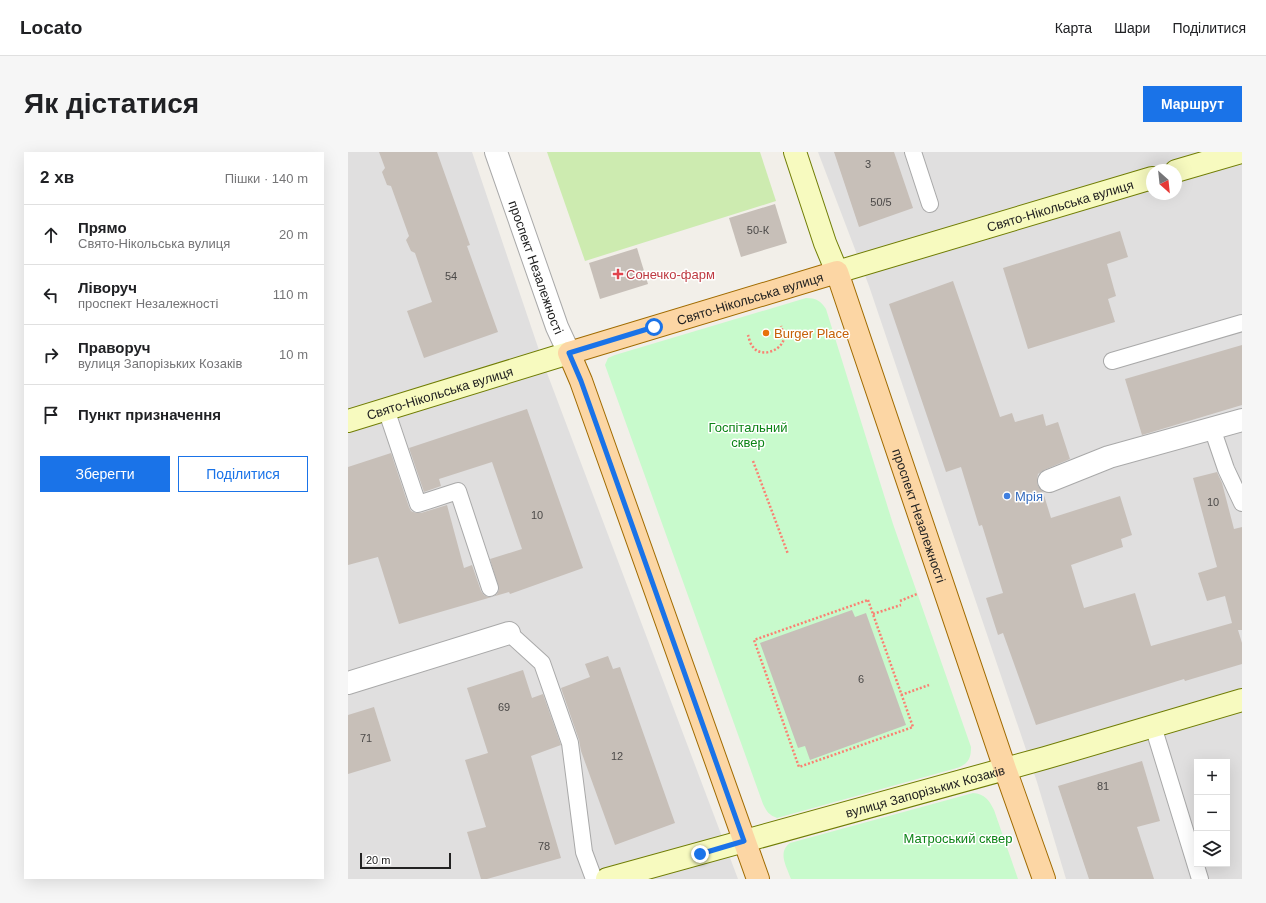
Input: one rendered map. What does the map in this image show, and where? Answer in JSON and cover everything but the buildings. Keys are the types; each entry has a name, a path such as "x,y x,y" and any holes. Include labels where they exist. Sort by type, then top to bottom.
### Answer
{"main road":[{"name":"проспект Незалежності","path":"795,152 1005,769 1044,879"},
{"path":"1182,169 1240,152"},
{"name":"Свято-Нікольська вулиця","path":"348,421 836,272 1146,180"},
{"name":"проспект Незалежності","path":"569,353 583,388 758,879"},
{"name":"вулиця Запорізьких Козаків","path":"607,879 1005,769 1242,700"}],"street":[{"name":"проспект Незалежності","path":"496,152 558,327 569,353"},
{"path":"1049,481 1109,457 1242,420"},
{"path":"348,683 509,633"}],"lane":[{"path":"913,152 930,204"},
{"path":"1112,361 1242,323"},
{"path":"386,409 418,504 458,491 490,588"},
{"path":"1212,428 1226,469 1242,503"},
{"path":"509,633 542,663 570,743 584,852 594,879"},
{"path":"1153,726 1200,879"}],"path":[{"path":"748,335 753,347 761,352 768,352 781,346 784,338 781,326"},
{"path":"753,461 788,554"},
{"path":"900,601 917,594"},
{"path":"868,600 901,695 913,727 799,767 754,640 868,600"},
{"path":"873,614 902,604"},
{"path":"901,695 929,685"}],"shaded area":[{"path":"348,152 472,152 544,365 738,879 348,879"},
{"path":"818,152 1242,152 1242,879 1066,879 1037,782 869,286"}],"green space":[{"path":"547,152 760,152 776,201 585,261"},
{"name":"Госпітальний сквер","path":"806,298 818,300 826,309 893,524 971,747 971,751 966,763 957,768 777,818 768,813 763,804 605,365 608,358 615,355"},
{"name":"Матроський сквер","path":"973,793 984,796 992,806 1018,879 791,879 785,865 784,851 790,843"}],"place":[{"name":"Сонечко-фарм","path":"618,274"},
{"name":"Burger Place","path":"766,333"},
{"name":"Мрія","path":"1007,496"}],"route":[{"path":"654,327 569,353 581,381 744,841 700,854"}]}
